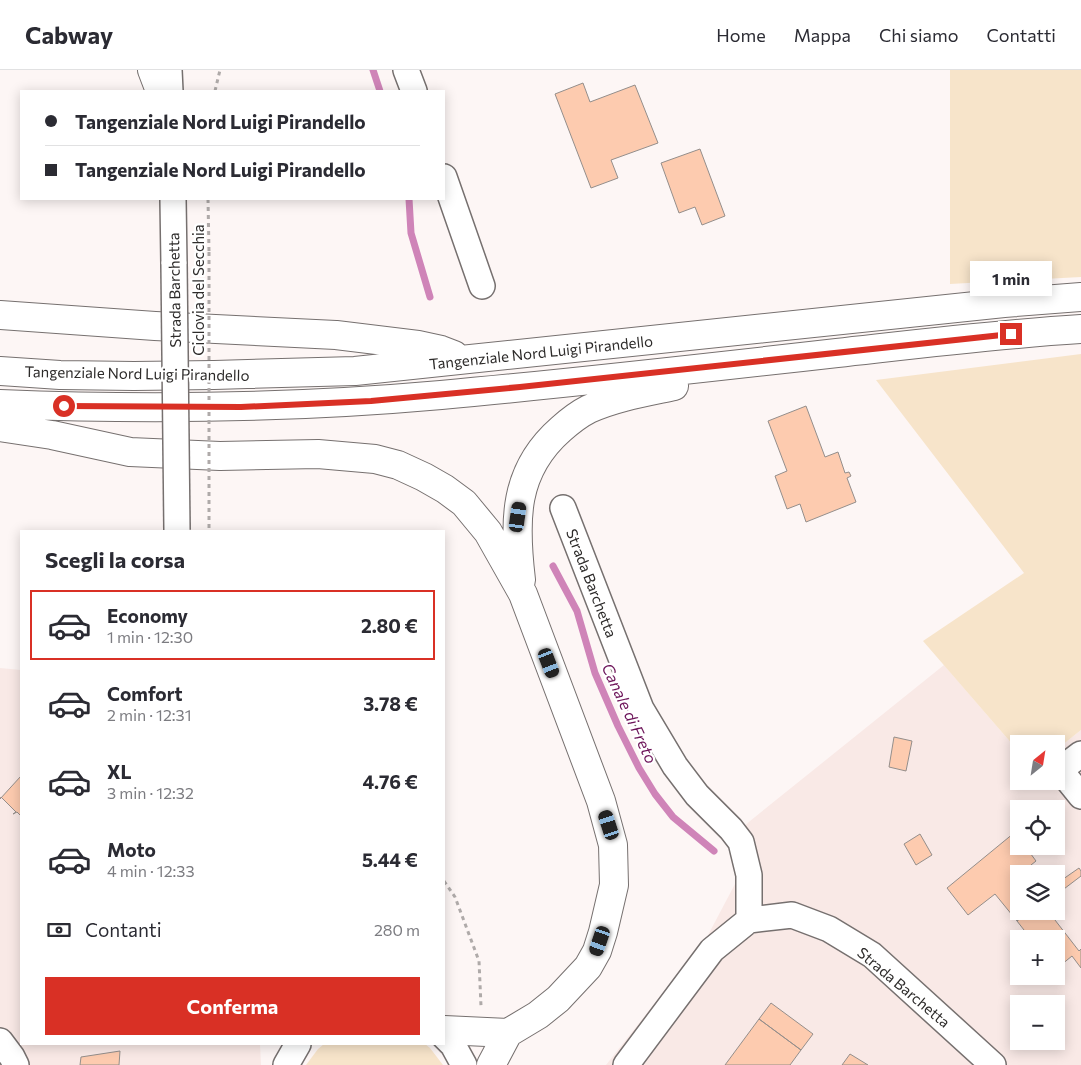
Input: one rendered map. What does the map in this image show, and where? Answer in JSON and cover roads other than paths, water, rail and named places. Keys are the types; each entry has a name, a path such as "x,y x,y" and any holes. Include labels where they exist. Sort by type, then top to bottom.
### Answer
{"highway":[{"path":"152,70 160,90"},
{"name":"Tangenziale Nord Luigi Pirandello","path":"0,370 60,375 214,375 355,371 927,311 1081,297"},
{"path":"0,315 155,326 336,335 418,345 441,350 467,360"},
{"name":"Tangenziale Nord Luigi Pirandello","path":"0,404 98,407 241,407 371,401 520,387 984,337 1081,329"},
{"path":"523,594 516,541 521,495 527,476 544,446 571,420 587,410 622,398 794,358"},
{"path":"0,427 130,452 220,456 318,454 375,459 398,465 424,477 464,503 488,532 523,594 609,825 613,845 614,885 597,951 588,967 558,999 538,1016 495,1033 445,1030"},
{"path":"491,1065 495,1033"}],"street":[{"path":"169,70 170,90"},
{"path":"406,70 414,90"},
{"path":"445,180 482,286"},
{"name":"Strada Barchetta","path":"173,200 177,530"},
{"name":"Strada Barchetta","path":"563,508 641,708 686,781 741,842 749,875 749,920 792,915 829,929 872,955 993,1065"},
{"path":"1081,754 1060,770 1081,796"},
{"path":"626,1065 712,950 749,920"},
{"path":"445,1037 453,1045 464,1065"},
{"path":"0,1041 16,1065"},
{"path":"286,1065 297,1045"}],"waterway":[{"name":"Canale di Freto","path":"373,70 380,90"},
{"name":"Canale di Freto","path":"409,200 411,233 430,297"},
{"name":"Canale di Freto","path":"553,566 577,611 595,673 639,768 655,794 673,817 714,851"}]}
